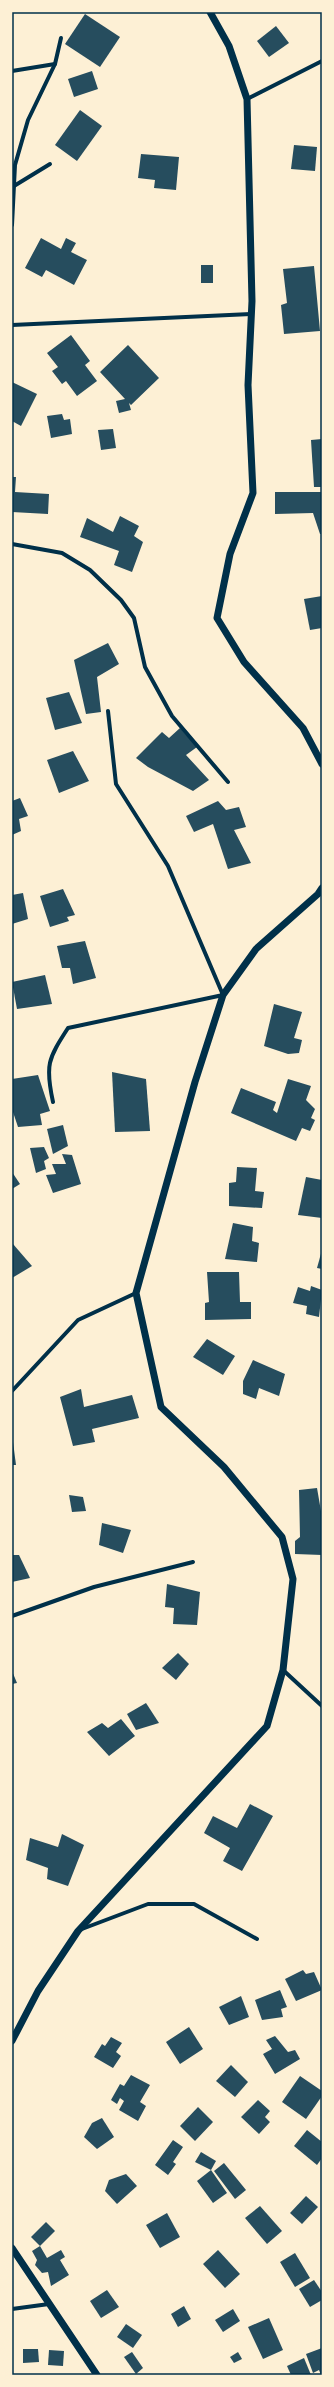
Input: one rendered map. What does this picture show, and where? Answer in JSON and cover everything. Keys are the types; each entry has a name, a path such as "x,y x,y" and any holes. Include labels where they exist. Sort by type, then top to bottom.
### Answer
{"street":[{"path":"210,12 229,46 247,99 252,314 248,385 253,493 230,554 217,618 244,662 303,728 322,764"},
{"path":"12,225 15,165 28,120 55,64 61,38"},
{"path":"247,99 322,61"},
{"path":"12,71 55,64"},
{"path":"14,186 50,164"},
{"path":"12,325 252,314"},
{"path":"12,544 62,553 90,570 121,600 134,618 145,667 172,716 228,782"},
{"path":"108,711 116,784 168,866 223,995"},
{"path":"12,2041 38,1991 78,1931 267,1726 283,1670 293,1579 282,1537 224,1467 161,1407 136,1293 195,1082 223,995 256,949 321,893"},
{"path":"53,1102 47,1075 52,1054 68,1028 223,995"},
{"path":"12,1391 78,1320 136,1293"},
{"path":"12,1616 94,1587 193,1562"},
{"path":"283,1670 322,1706"},
{"path":"78,1931 148,1904 194,1904 257,1939"},
{"path":"12,2248 51,2304 97,2375"},
{"path":"12,2308 51,2304"}],"building":[{"path":"85,14 120,37 100,67 65,44"},
{"path":"276,26 289,43 269,57 257,41"},
{"path":"92,71 98,89 74,97 68,79"},
{"path":"80,110 102,126 77,161 55,145"},
{"path":"294,145 317,147 315,171 291,169"},
{"path":"141,154 179,157 176,190 154,188 155,180 138,178"},
{"path":"41,238 61,249 66,238 76,243 71,252 87,260 74,285 46,270 42,277 25,268"},
{"path":"201,265 213,265 213,283 201,283"},
{"path":"314,266 320,331 284,334 281,305 287,303 283,269"},
{"path":"71,335 90,361 85,365 97,381 77,396 66,381 62,384 52,371 58,367 47,353"},
{"path":"128,345 159,378 131,405 129,403 131,410 119,413 116,401 125,399 100,372"},
{"path":"12,382 37,394 21,426 12,421"},
{"path":"62,414 64,420 70,419 72,434 51,438 47,416"},
{"path":"113,429 116,448 101,450 98,430"},
{"path":"322,439 322,487 314,487 311,440"},
{"path":"12,477 16,477 15,492 49,494 48,514 12,512"},
{"path":"275,492 322,492 322,534 320,534 313,513 275,514"},
{"path":"120,516 139,526 134,536 143,542 132,572 114,565 119,551 80,537 87,518 113,532"},
{"path":"322,596 322,628 310,630 304,599"},
{"path":"108,643 119,664 97,677 101,712 86,714 74,660"},
{"path":"69,692 82,723 55,730 46,698"},
{"path":"180,728 197,747 186,755 209,780 193,791 148,767 136,758 162,732 169,738"},
{"path":"73,751 89,781 59,793 47,760"},
{"path":"20,798 28,816 19,819 21,831 12,835 12,801"},
{"path":"218,801 226,810 239,807 246,827 234,830 251,863 228,869 213,824 194,832 186,816"},
{"path":"63,889 75,915 67,917 69,921 50,927 40,896"},
{"path":"23,893 28,919 12,924 12,895"},
{"path":"85,941 96,978 73,984 70,968 62,968 57,946"},
{"path":"45,975 52,1004 17,1009 12,982"},
{"path":"274,1004 302,1012 294,1038 302,1040 299,1053 288,1054 264,1046"},
{"path":"112,1072 146,1079 150,1131 115,1132"},
{"path":"38,1075 50,1111 40,1114 42,1125 18,1127 12,1109 12,1079"},
{"path":"288,1079 311,1086 306,1100 315,1109 311,1118 315,1120 310,1131 302,1128 296,1141 231,1113 241,1088 276,1102 273,1110 277,1113"},
{"path":"63,1125 68,1146 53,1154 47,1129"},
{"path":"44,1147 49,1158 44,1161 46,1169 36,1173 30,1148"},
{"path":"62,1154 72,1155 81,1184 53,1193 46,1175 56,1174 52,1164 66,1164"},
{"path":"237,1167 257,1168 255,1191 264,1192 262,1208 229,1206 229,1183 236,1182"},
{"path":"12,1172 20,1184 12,1189"},
{"path":"306,1177 322,1180 322,1218 298,1215"},
{"path":"233,1223 253,1227 252,1241 259,1243 257,1262 225,1259"},
{"path":"13,1244 32,1266 12,1278 12,1245"},
{"path":"322,1250 322,1269 317,1268"},
{"path":"207,1272 239,1272 240,1302 251,1302 251,1319 205,1320 205,1303 209,1302"},
{"path":"311,1286 322,1290 319,1317 306,1314 307,1306 293,1303 298,1287 310,1291"},
{"path":"207,1339 235,1356 223,1375 193,1357"},
{"path":"253,1360 285,1374 279,1396 259,1388 256,1399 243,1394 243,1381"},
{"path":"81,1389 84,1407 132,1395 139,1418 92,1429 95,1442 73,1446 60,1397"},
{"path":"13,1442 16,1465 12,1465"},
{"path":"317,1488 322,1517 322,1555 295,1554 295,1541 300,1537 299,1490"},
{"path":"69,1495 83,1497 86,1511 72,1512"},
{"path":"102,1523 131,1530 123,1553 99,1545"},
{"path":"12,1555 19,1555 30,1578 12,1582"},
{"path":"167,1584 200,1592 197,1625 173,1624 174,1608 165,1607"},
{"path":"178,1653 189,1664 176,1680 162,1668"},
{"path":"12,1671 17,1683 12,1684"},
{"path":"146,1703 159,1723 136,1730 127,1714"},
{"path":"121,1719 135,1736 109,1756 87,1732 102,1723 108,1728"},
{"path":"250,1804 273,1816 242,1871 223,1861 230,1848 204,1833 213,1816 237,1828"},
{"path":"62,1834 84,1845 68,1886 47,1879 48,1868 26,1860 30,1838 58,1847"},
{"path":"303,1970 306,1974 314,1972 322,1990 296,2001 285,1979"},
{"path":"280,1990 287,2007 281,2009 283,2017 262,2020 255,2000"},
{"path":"241,1996 249,2017 229,2025 219,2007"},
{"path":"189,2027 203,2049 180,2064 166,2042"},
{"path":"275,2036 288,2052 295,2050 300,2059 275,2074 263,2054 272,2049 266,2040"},
{"path":"111,2037 122,2043 116,2052 121,2056 113,2068 94,2057 102,2044 105,2046"},
{"path":"231,2065 248,2082 235,2097 216,2081"},
{"path":"131,2075 150,2085 140,2102 146,2106 138,2121 119,2110 124,2101 120,2098 117,2104 111,2100 120,2084 124,2086"},
{"path":"300,2076 322,2091 322,2096 306,2119 282,2102"},
{"path":"258,2100 270,2111 265,2117 270,2122 259,2134 241,2117"},
{"path":"198,2107 213,2122 195,2141 180,2126"},
{"path":"102,2118 114,2137 97,2149 84,2137 92,2123"},
{"path":"307,2130 322,2142 322,2158 317,2165 294,2146"},
{"path":"173,2140 183,2147 173,2162 176,2164 168,2175 155,2165"},
{"path":"201,2152 216,2161 211,2170 195,2162"},
{"path":"224,2163 246,2190 235,2199 214,2171"},
{"path":"211,2170 227,2193 213,2203 197,2181"},
{"path":"126,2174 137,2186 117,2204 105,2191 109,2180"},
{"path":"306,2196 318,2207 302,2224 290,2213"},
{"path":"260,2206 282,2231 267,2244 245,2218"},
{"path":"167,2213 180,2237 160,2248 146,2225"},
{"path":"46,2222 55,2231 40,2246 31,2237"},
{"path":"40,2246 47,2258 61,2250 65,2257 60,2260 69,2275 51,2286 48,2272 42,2273 35,2265 37,2260 32,2251"},
{"path":"218,2250 240,2274 225,2288 203,2264"},
{"path":"295,2253 310,2278 295,2287 280,2262"},
{"path":"314,2280 322,2292 322,2300 310,2307 299,2289"},
{"path":"107,2290 119,2307 101,2318 90,2301"},
{"path":"184,2306 191,2319 178,2327 171,2314"},
{"path":"233,2309 240,2321 223,2332 215,2320"},
{"path":"269,2318 283,2350 263,2359 248,2327"},
{"path":"126,2324 142,2335 133,2348 117,2337"},
{"path":"322,2348 321,2375 319,2370 313,2373 306,2354"},
{"path":"23,2349 38,2349 39,2362 23,2363"},
{"path":"49,2350 64,2351 63,2366 48,2365"},
{"path":"132,2352 143,2368 136,2374 124,2357"},
{"path":"238,2352 242,2359 234,2363 230,2357"},
{"path":"304,2358 311,2375 291,2375 287,2366"}]}
